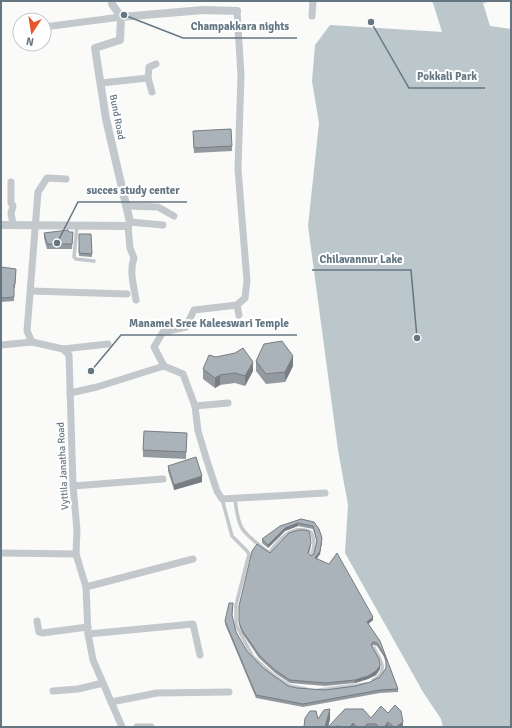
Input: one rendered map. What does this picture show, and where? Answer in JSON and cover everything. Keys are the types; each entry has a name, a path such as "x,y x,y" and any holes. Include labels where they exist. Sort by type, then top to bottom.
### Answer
{"street":[{"path":"112,1 112,4 122,17"},
{"path":"312,16 313,1"},
{"path":"52,25 204,10 237,11 241,75 238,169 247,282 245,298 237,305 194,310 186,327 162,332 154,346 164,366"},
{"name":"Bund Road","path":"122,17 120,40 95,48 106,119 129,224"},
{"path":"152,92 148,78 149,66 156,64"},
{"path":"101,83 148,78"},
{"path":"32,342 27,331 35,248 35,224 38,192 47,178 66,179"},
{"path":"11,182 11,203 13,206 11,213 13,224"},
{"path":"126,206 158,207 174,216"},
{"path":"129,224 130,248 134,258 132,264 132,282 136,300"},
{"path":"1,225 163,225"},
{"path":"31,290 127,294"},
{"path":"237,305 239,315"},
{"path":"1,345 32,342 62,349 108,344"},
{"name":"Vyttila Janatha Road","path":"62,349 69,355 73,486 77,530 76,554 86,587 88,630 93,660 122,727"},
{"path":"70,393 97,387 164,366 183,374 194,406 198,431 217,491 222,499 324,493"},
{"path":"194,406 228,403"},
{"path":"73,486 163,479"},
{"path":"1,553 76,554"},
{"path":"86,587 193,559"},
{"path":"37,621 39,632 42,633 193,624 200,655"},
{"path":"53,691 78,689 102,683"},
{"path":"111,702 157,693 229,692"},
{"path":"137,727 150,727"}],"lane":[{"path":"77,225 74,257 94,261"},
{"path":"222,499 232,536 249,554 236,605 236,625 253,657 273,675 290,686 312,690 336,689 366,684 380,675 383,669 382,660 374,648"},
{"path":"235,499 240,527 248,536 269,553 274,546 293,529 304,529 310,532 314,540 314,549 311,556"}],"shaded area":[{"path":"430,1 493,1 483,3 490,26 511,29 511,727 443,727 441,719 423,692 345,553 348,505 338,450 308,226 319,123 312,81 315,45 330,25 442,32 433,3"}],"building":[{"path":"231,129 232,146 194,148 193,131"},
{"path":"68,230 69,232 73,232 72,244 47,244 44,233"},
{"path":"79,234 91,234 92,254 79,253"},
{"path":"1,267 16,269 14,297 1,298"},
{"path":"282,341 293,356 285,372 266,374 256,361 264,344"},
{"path":"243,348 253,362 245,376 235,373 220,375 215,378 203,369 209,355 216,357 235,353"},
{"path":"144,431 187,433 186,452 143,450"},
{"path":"196,457 202,476 174,485 168,466"},
{"path":"301,519 314,522 319,529 322,538 320,551 315,558 329,564 337,553 373,617 367,622 380,641 398,689 380,690 303,704 256,695 225,621 229,603 233,603 232,615 236,632 247,651 263,668 288,686 325,690 356,686 380,677 386,668 384,654 377,643 373,642 371,645 379,659 380,666 376,671 368,676 355,680 325,683 290,680 275,670 259,655 242,630 239,622 239,606 252,551 257,544 270,553 289,533 304,530 309,531 311,543 308,553 311,556 314,554 317,541 313,526 298,523 285,528 268,545 262,539 280,526"},
{"path":"395,705 401,711 403,722 396,727 388,722 384,727 379,727 376,724 367,724 365,727 357,727 353,723 350,727 328,727 345,709 363,709 371,718 381,706 388,713"},
{"path":"330,709 325,727 304,727 305,718 310,711 316,711 318,719 324,710"}],"place":[{"name":"Champakkara nights","path":"124,15"},
{"name":"Pokkali Park","path":"371,22"},
{"name":"succes study center","path":"57,243"},
{"name":"Chilavannur Lake","path":"417,338"},
{"name":"Manamel Sree Kaleeswari Temple","path":"91,371"}]}
